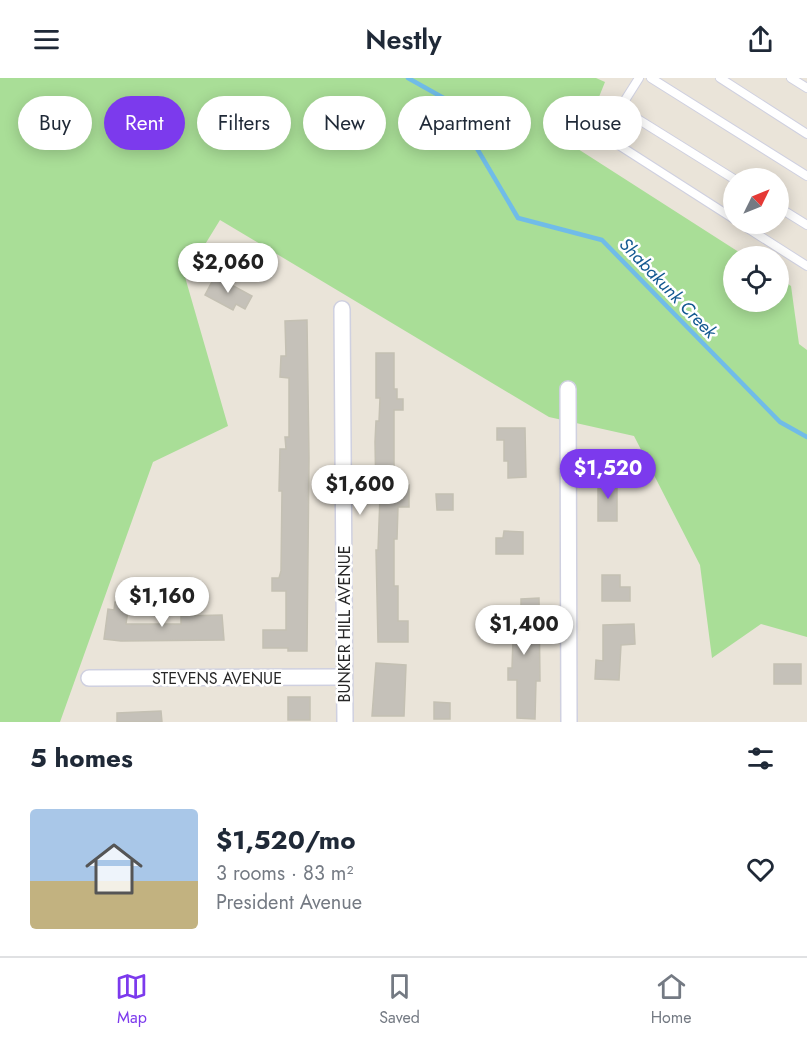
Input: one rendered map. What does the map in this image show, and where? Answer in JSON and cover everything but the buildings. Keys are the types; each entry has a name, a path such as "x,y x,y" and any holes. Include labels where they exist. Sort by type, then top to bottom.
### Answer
{"street":[{"name":"BUNKER HILL AVENUE","path":"342,309 345,722"},
{"path":"568,389 569,722"},
{"name":"STEVENS AVENUE","path":"89,678 344,677"}],"lane":[{"path":"628,96 639,78"},
{"path":"651,78 807,176"},
{"path":"720,78 807,134"},
{"path":"791,78 807,88"},
{"path":"642,122 723,172"},
{"path":"626,150 723,212"},
{"path":"789,214 807,225"},
{"path":"757,234 807,266"}],"green space":[{"path":"0,78 596,78 605,82 599,96 543,96 543,150 580,150 729,246 723,246 723,312 789,312 789,285 791,286 799,344 807,350 807,637 761,624 712,658 700,565 634,436 549,417 220,220 185,277 228,426 153,462 60,722 0,722"}],"waterway":[{"name":"Shabakunk Creek","path":"408,78 449,101 518,218 602,240 780,422 807,437"}]}
